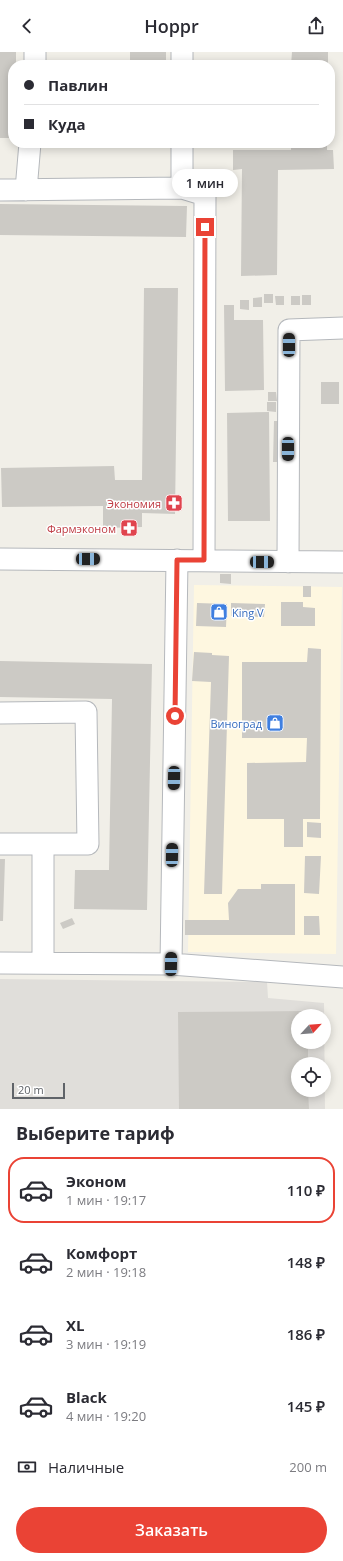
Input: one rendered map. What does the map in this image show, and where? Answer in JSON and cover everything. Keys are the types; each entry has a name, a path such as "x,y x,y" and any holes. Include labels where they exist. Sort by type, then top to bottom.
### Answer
{"street":[{"path":"26,190 30,148"},
{"path":"182,148 182,188"},
{"path":"0,190 182,188 205,195 204,560"},
{"path":"288,562 289,330 343,328"},
{"path":"0,559 343,562"},
{"path":"171,964 177,560"},
{"path":"0,713 86,712 88,844 0,844"},
{"path":"43,844 43,963"},
{"path":"0,963 171,964 343,977"}],"shaded area":[{"path":"194,585 342,587 336,954 188,952"},
{"path":"0,979 267,982 268,998 324,1003 324,1009 291,1009 291,1049 324,1049 325,1057 291,1057 291,1097 325,1097 325,1109 0,1109"}],"building":[{"path":"0,52 16,52 16,60 8,60 8,138 0,138"},
{"path":"130,52 166,52 166,60 130,60"},
{"path":"292,52 328,52 328,60 291,60"},
{"path":"291,148 327,148 327,150 333,150 334,169 278,170 277,275 241,276 242,169 233,170 233,150 291,150"},
{"path":"0,204 187,206 186,237 0,235"},
{"path":"144,288 178,288 175,514 142,513 142,527 103,528 103,506 2,507 1,468 114,466 115,480 142,480"},
{"path":"264,294 273,294 273,303 264,303"},
{"path":"302,295 311,295 311,305 302,305"},
{"path":"275,296 284,296 284,305 276,305"},
{"path":"291,296 300,296 300,305 291,305"},
{"path":"262,297 262,307 253,307 253,298"},
{"path":"240,300 249,300 249,310 240,309"},
{"path":"224,305 234,305 234,320 263,320 264,390 225,391"},
{"path":"321,382 339,382 339,404 321,404"},
{"path":"268,392 276,392 277,401 268,401"},
{"path":"267,402 276,402 276,412 267,411"},
{"path":"269,412 270,521 228,521 227,413"},
{"path":"274,421 284,421 280,462 273,462"},
{"path":"220,574 231,574 231,584 220,583"},
{"path":"303,586 311,586 311,597 303,597"},
{"path":"281,602 303,602 303,607 315,608 315,626 281,626"},
{"path":"197,603 227,604 226,627 196,626"},
{"path":"231,603 265,604 264,617 231,616"},
{"path":"308,648 321,649 320,819 303,819 303,847 284,847 284,819 247,819 247,763 306,762 307,738 242,738 242,662 307,662"},
{"path":"194,652 229,656 222,894 204,894 211,682 192,681"},
{"path":"0,661 152,664 147,910 74,909 75,870 109,870 112,699 0,697"},
{"path":"307,822 321,823 321,838 307,837"},
{"path":"305,856 321,856 319,894 304,893"},
{"path":"0,859 5,859 3,921 0,921"},
{"path":"261,884 295,884 295,935 185,935 185,920 229,920 228,903 238,889 261,889"},
{"path":"304,916 319,916 320,935 304,935"},
{"path":"72,918 75,924 63,929 60,923"},
{"path":"291,1011 291,1049 308,1049 308,1057 291,1057 291,1097 308,1097 309,1109 179,1109 178,1012"}],"place":[{"name":"Экономия","path":"174,503"},
{"name":"Фармэконом","path":"129,528"},
{"name":"King V","path":"219,612"},
{"name":"Виноград","path":"275,723"}],"route":[{"path":"175,716 177,560 204,560 205,227"}]}
